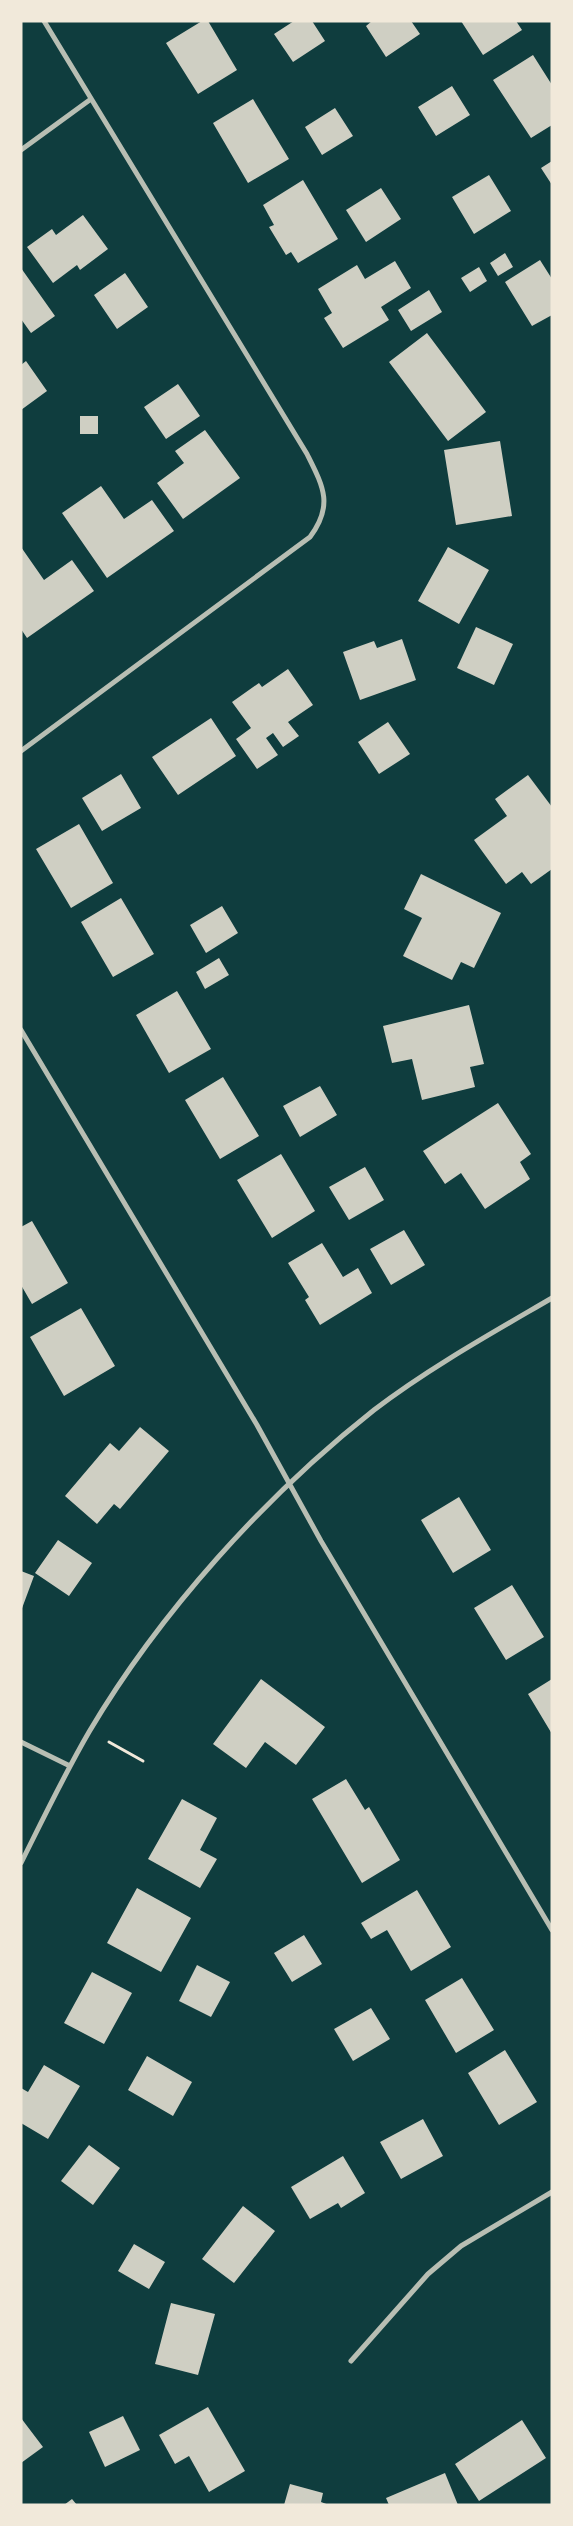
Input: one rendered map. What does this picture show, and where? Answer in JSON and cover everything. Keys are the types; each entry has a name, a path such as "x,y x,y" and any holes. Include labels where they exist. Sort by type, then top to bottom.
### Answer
{"street":[{"path":"21,751 310,536 320,523 325,507 324,495 319,479 307,454 44,21"},
{"path":"21,150 91,99"},
{"path":"21,1030 290,1484 326,1550 552,1930"},
{"path":"21,1863 70,1766 90,1731 134,1665 171,1616 252,1520 322,1452 376,1409 434,1369 552,1298"},
{"path":"21,1742 70,1766"},
{"path":"350,2361 428,2274 461,2246 552,2192"}],"path":[{"path":"109,1742 143,1762"}],"building":[{"path":"202,21 208,21 237,70 198,94 166,43"},
{"path":"294,21 312,21 325,41 293,62 274,34"},
{"path":"372,21 411,21 420,34 386,57 366,26"},
{"path":"461,21 516,21 522,30 483,55"},
{"path":"533,55 552,85 552,125 531,138 493,80"},
{"path":"452,86 470,115 436,136 418,107"},
{"path":"253,99 289,159 248,183 213,123"},
{"path":"335,108 353,136 322,155 305,127"},
{"path":"552,161 552,185 541,168"},
{"path":"489,175 511,211 474,234 452,197"},
{"path":"303,180 338,239 298,263 291,252 286,255 269,227 274,225 263,205"},
{"path":"381,188 401,219 366,242 346,210"},
{"path":"83,215 108,249 80,270 77,265 53,283 27,247 52,229 56,235"},
{"path":"505,253 513,267 498,276 490,263"},
{"path":"540,260 552,279 552,315 532,326 505,282"},
{"path":"395,261 411,288 381,307 389,320 343,348 324,318 332,313 318,289 357,265 365,279"},
{"path":"479,267 487,281 470,292 461,278"},
{"path":"21,268 55,316 31,333 21,319"},
{"path":"125,273 148,307 117,329 94,295"},
{"path":"429,290 442,312 411,331 398,310"},
{"path":"427,333 486,412 448,441 389,362"},
{"path":"26,361 47,391 21,410 21,365"},
{"path":"178,384 200,416 166,439 144,407"},
{"path":"80,416 98,416 98,434 80,434"},
{"path":"205,430 240,478 183,519 157,483 184,463 175,451"},
{"path":"500,441 512,516 456,525 444,450"},
{"path":"101,486 124,519 152,500 174,531 107,578 62,513"},
{"path":"21,547 44,580 72,560 94,591 27,638 21,629"},
{"path":"448,547 489,570 459,624 418,601"},
{"path":"476,627 513,644 494,685 457,668"},
{"path":"402,639 416,680 360,700 343,652 374,641 377,648"},
{"path":"288,669 313,705 288,722 299,736 283,747 273,733 266,738 278,755 257,769 236,739 251,728 232,702 259,683 262,687"},
{"path":"211,718 236,756 178,795 152,757"},
{"path":"388,722 410,754 379,774 358,742"},
{"path":"121,774 141,808 102,831 82,798"},
{"path":"528,775 552,807 552,869 531,884 522,872 506,884 474,840 507,816 495,799"},
{"path":"79,824 113,883 71,908 36,849"},
{"path":"421,874 501,913 474,968 461,962 452,980 403,956 422,918 404,909"},
{"path":"121,898 154,954 113,977 81,922"},
{"path":"222,906 238,933 206,953 190,925"},
{"path":"219,958 229,975 205,989 196,972"},
{"path":"177,991 211,1049 169,1073 136,1015"},
{"path":"469,1005 484,1064 470,1067 475,1087 422,1100 412,1059 392,1063 383,1026"},
{"path":"223,1077 259,1136 220,1159 185,1100"},
{"path":"320,1086 337,1115 300,1137 283,1106"},
{"path":"498,1103 531,1154 520,1162 530,1179 485,1209 461,1173 445,1184 423,1151"},
{"path":"281,1154 315,1211 272,1238 237,1180"},
{"path":"365,1167 384,1200 349,1220 329,1187"},
{"path":"32,1221 68,1283 32,1304 21,1285 21,1227"},
{"path":"404,1230 425,1265 391,1285 370,1249"},
{"path":"322,1243 343,1277 358,1268 372,1293 320,1325 305,1300 309,1297 288,1263"},
{"path":"81,1308 115,1366 64,1396 30,1337"},
{"path":"140,1427 169,1451 120,1509 114,1504 97,1524 65,1496 110,1443 119,1451"},
{"path":"459,1497 491,1550 453,1573 421,1520"},
{"path":"58,1540 92,1563 69,1596 35,1573"},
{"path":"21,1571 34,1576 21,1611"},
{"path":"512,1585 544,1637 506,1660 474,1608"},
{"path":"261,1679 325,1727 296,1765 265,1742 246,1768 213,1744"},
{"path":"552,1679 552,1734 528,1694"},
{"path":"346,1779 365,1810 369,1807 400,1860 362,1883 312,1799"},
{"path":"182,1799 217,1818 200,1850 217,1859 200,1888 148,1859"},
{"path":"137,1888 191,1918 161,1972 107,1943"},
{"path":"417,1890 451,1947 411,1971 387,1930 371,1939 361,1923"},
{"path":"304,1935 322,1964 292,1982 274,1953"},
{"path":"197,1965 230,1982 211,2017 179,2001"},
{"path":"92,1972 132,1993 104,2044 64,2023"},
{"path":"462,1978 494,2030 456,2053 425,2000"},
{"path":"371,2008 390,2039 353,2061 334,2029"},
{"path":"505,2050 537,2102 499,2125 468,2073"},
{"path":"147,2056 192,2082 173,2116 128,2090"},
{"path":"44,2065 80,2086 48,2139 21,2123 21,2088 28,2092"},
{"path":"423,2119 443,2156 401,2179 380,2142"},
{"path":"89,2145 120,2168 93,2205 61,2181"},
{"path":"343,2156 365,2193 341,2208 338,2203 310,2219 291,2187"},
{"path":"243,2206 275,2231 234,2283 202,2259"},
{"path":"134,2244 165,2262 149,2289 118,2271"},
{"path":"171,2303 215,2314 198,2375 155,2364"},
{"path":"208,2407 245,2471 209,2492 189,2456 175,2464 159,2435"},
{"path":"123,2416 140,2450 105,2467 89,2432"},
{"path":"21,2418 43,2447 21,2463"},
{"path":"522,2420 546,2458 479,2501 455,2464"},
{"path":"445,2473 458,2505 389,2505 386,2498"},
{"path":"290,2484 323,2493 321,2502 329,2505 284,2505"},
{"path":"72,2499 77,2505 64,2505"}]}
